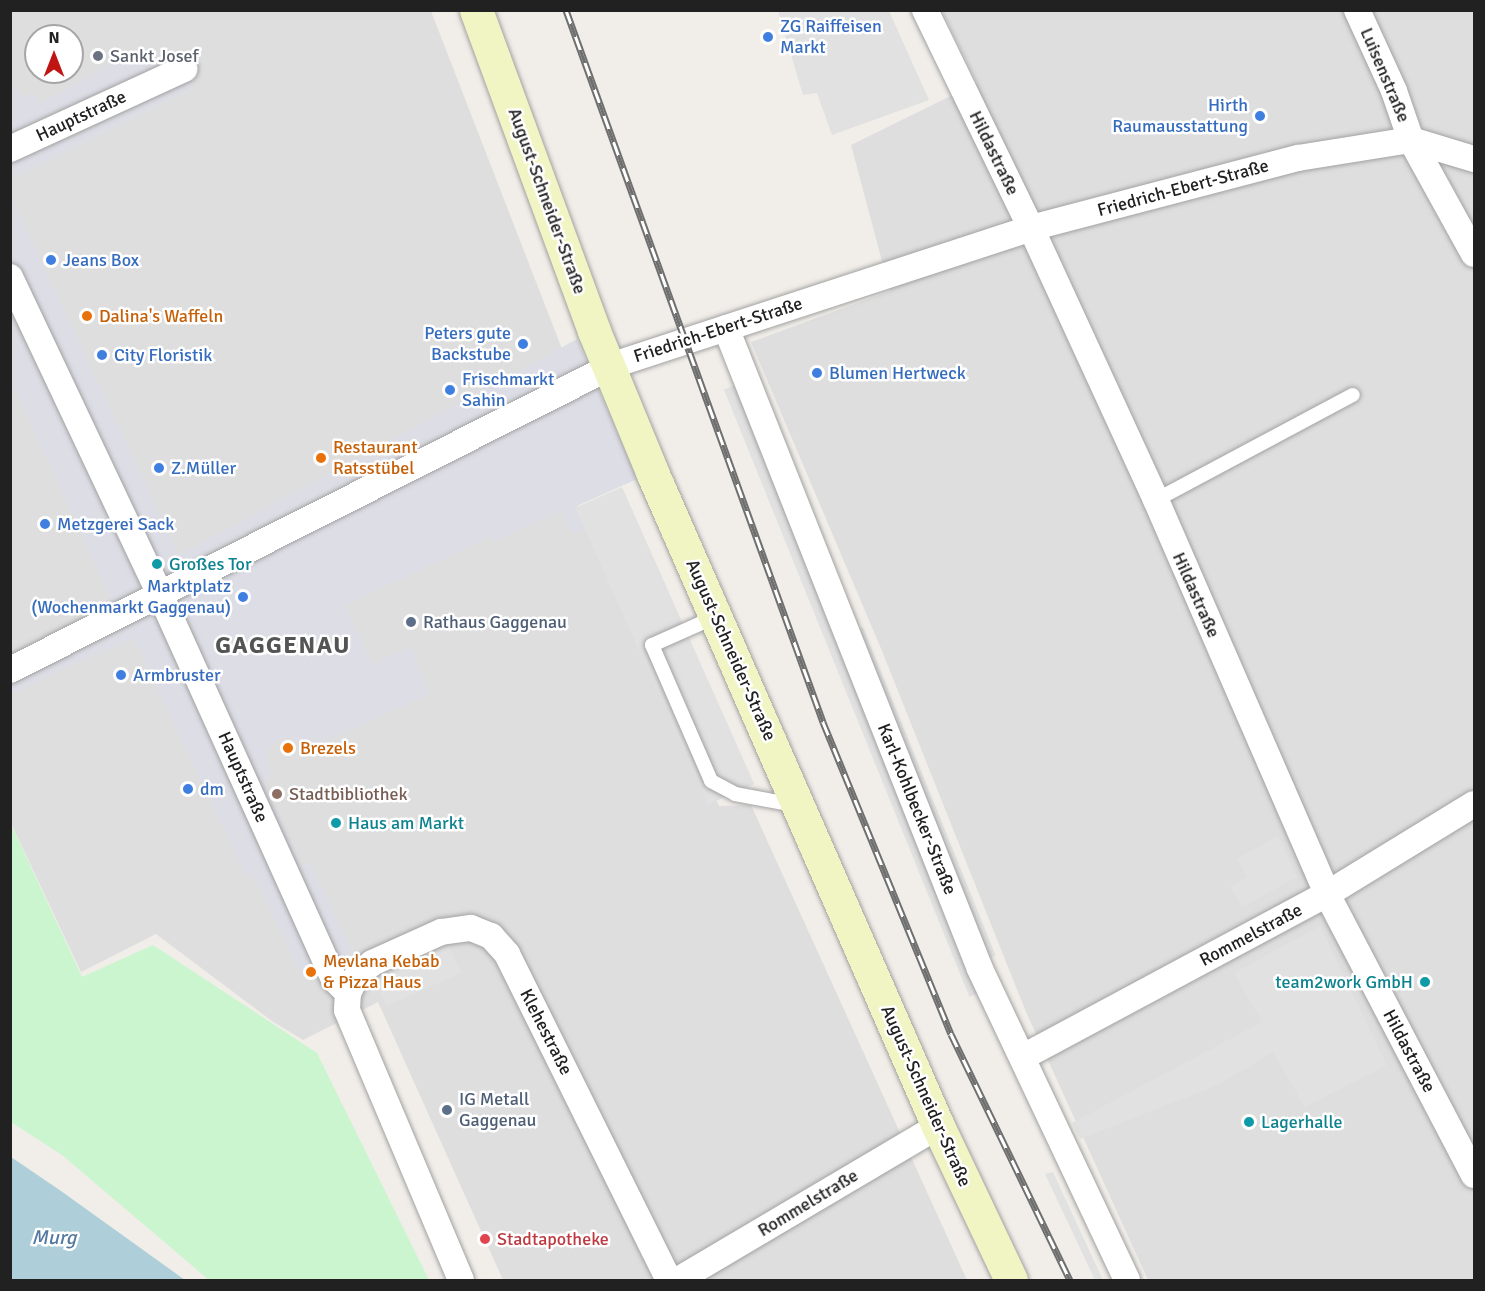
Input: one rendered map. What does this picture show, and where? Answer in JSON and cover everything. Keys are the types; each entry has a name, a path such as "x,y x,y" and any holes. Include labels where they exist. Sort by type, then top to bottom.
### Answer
{"street":[{"name":"August-Schneider-Straße","path":"476,10 609,367 938,1126 1011,1281"},
{"name":"Hildastraße","path":"925,10 1031,228 1156,500 1327,894 1474,1175"},
{"name":"Luisenstraße","path":"1357,10 1394,91 1412,140 1474,254"},
{"name":"Hauptstraße","path":"10,149 151,84 155,72 182,64"},
{"name":"Friedrich-Ebert-Straße","path":"10,670 609,367 1031,228 1298,158 1412,140 1474,159"},
{"name":"Hauptstraße","path":"10,277 160,594 334,979 348,993 347,1010 437,1215 461,1281"},
{"name":"Karl-Kohlbecker-Straße","path":"726,328 980,969 1127,1281"},
{"name":"Rommelstraße","path":"1023,1057 1327,894 1474,804"},
{"name":"Klehestraße","path":"348,993 356,977 372,963 441,932 471,927 491,936 507,954 669,1281"},
{"name":"Rommelstraße","path":"678,1281 938,1126"}],"lane":[{"path":"1156,500 1353,395"},
{"path":"717,616 652,645 711,781 735,794 799,806"}],"shaded area":[{"path":"11,11 431,11 562,349 573,497 719,806 751,805 967,1280 503,1280 378,1002 303,1040 272,1021 156,934 81,972 11,823"},
{"path":"778,11 889,11 929,100 832,135 817,93 803,95"},
{"path":"942,11 1474,11 1474,1280 1148,1280 1026,1012 882,651 751,342 890,291 851,145 977,83"},
{"path":"146,45 155,59 175,49 193,88 11,179 10,82 24,98 35,93 41,103 75,84 84,84 84,79"},
{"path":"10,194 179,555 577,339 637,479 575,507 584,528 573,535 562,511 494,541 491,537 346,605 372,664 411,647 430,694 307,749 298,741 286,738 274,743 266,753 271,778 263,782 302,866 311,863 352,951 302,977 253,874 246,876 133,638 11,694 11,652 113,604 11,381"},
{"path":"735,385 980,992 969,997 724,389"},
{"path":"622,487 754,784 708,805 575,508"},
{"path":"863,627 996,955 985,959 853,631"},
{"path":"1278,836 1297,877 1242,907 1230,887 1247,877 1237,859"},
{"path":"1320,926 1387,1065 1305,1107 1273,1052 1218,1085 1080,1139 1072,1123 1262,1022 1234,973"},
{"path":"446,939 461,973 386,1006 371,972"},
{"path":"1053,1172 1103,1280 1095,1280 1045,1174"}],"green space":[{"path":"11,824 82,977 153,945 317,1053 429,1280 209,1280 62,1155 11,1122"}],"water":[{"name":"Murg","path":"11,1157 61,1191 185,1280 11,1280"}],"railway":[{"path":"566,10 823,722 951,1034 1070,1280"}],"place":[{"name":"ZG Raiffeisen Markt","path":"768,37"},
{"name":"Sankt Josef","path":"98,56"},
{"name":"Hirth Raumausstattung","path":"1260,116"},
{"name":"Jeans Box","path":"51,260"},
{"name":"Dalina's Waffeln","path":"87,316"},
{"name":"Peters gute Backstube","path":"523,344"},
{"name":"City Floristik","path":"102,355"},
{"name":"Blumen Hertweck","path":"817,373"},
{"name":"Frischmarkt Sahin","path":"450,390"},
{"name":"Restaurant Ratsstübel","path":"321,458"},
{"name":"Z.Müller","path":"159,468"},
{"name":"Metzgerei Sack","path":"45,524"},
{"name":"Großes Tor","path":"157,564"},
{"name":"Marktplatz (Wochenmarkt Gaggenau)","path":"243,597"},
{"name":"Rathaus Gaggenau","path":"411,622"},
{"name":"Armbruster","path":"121,675"},
{"name":"Brezels","path":"288,748"},
{"name":"dm","path":"188,789"},
{"name":"Stadtbibliothek","path":"277,794"},
{"name":"Haus am Markt","path":"336,823"},
{"name":"Mevlana Kebab & Pizza Haus","path":"311,972"},
{"name":"team2work GmbH","path":"1425,982"},
{"name":"IG Metall Gaggenau","path":"447,1110"},
{"name":"Lagerhalle","path":"1249,1122"},
{"name":"Stadtapotheke","path":"485,1239"}],"district":[{"name":"GAGGENAU","path":"283,646"}]}
